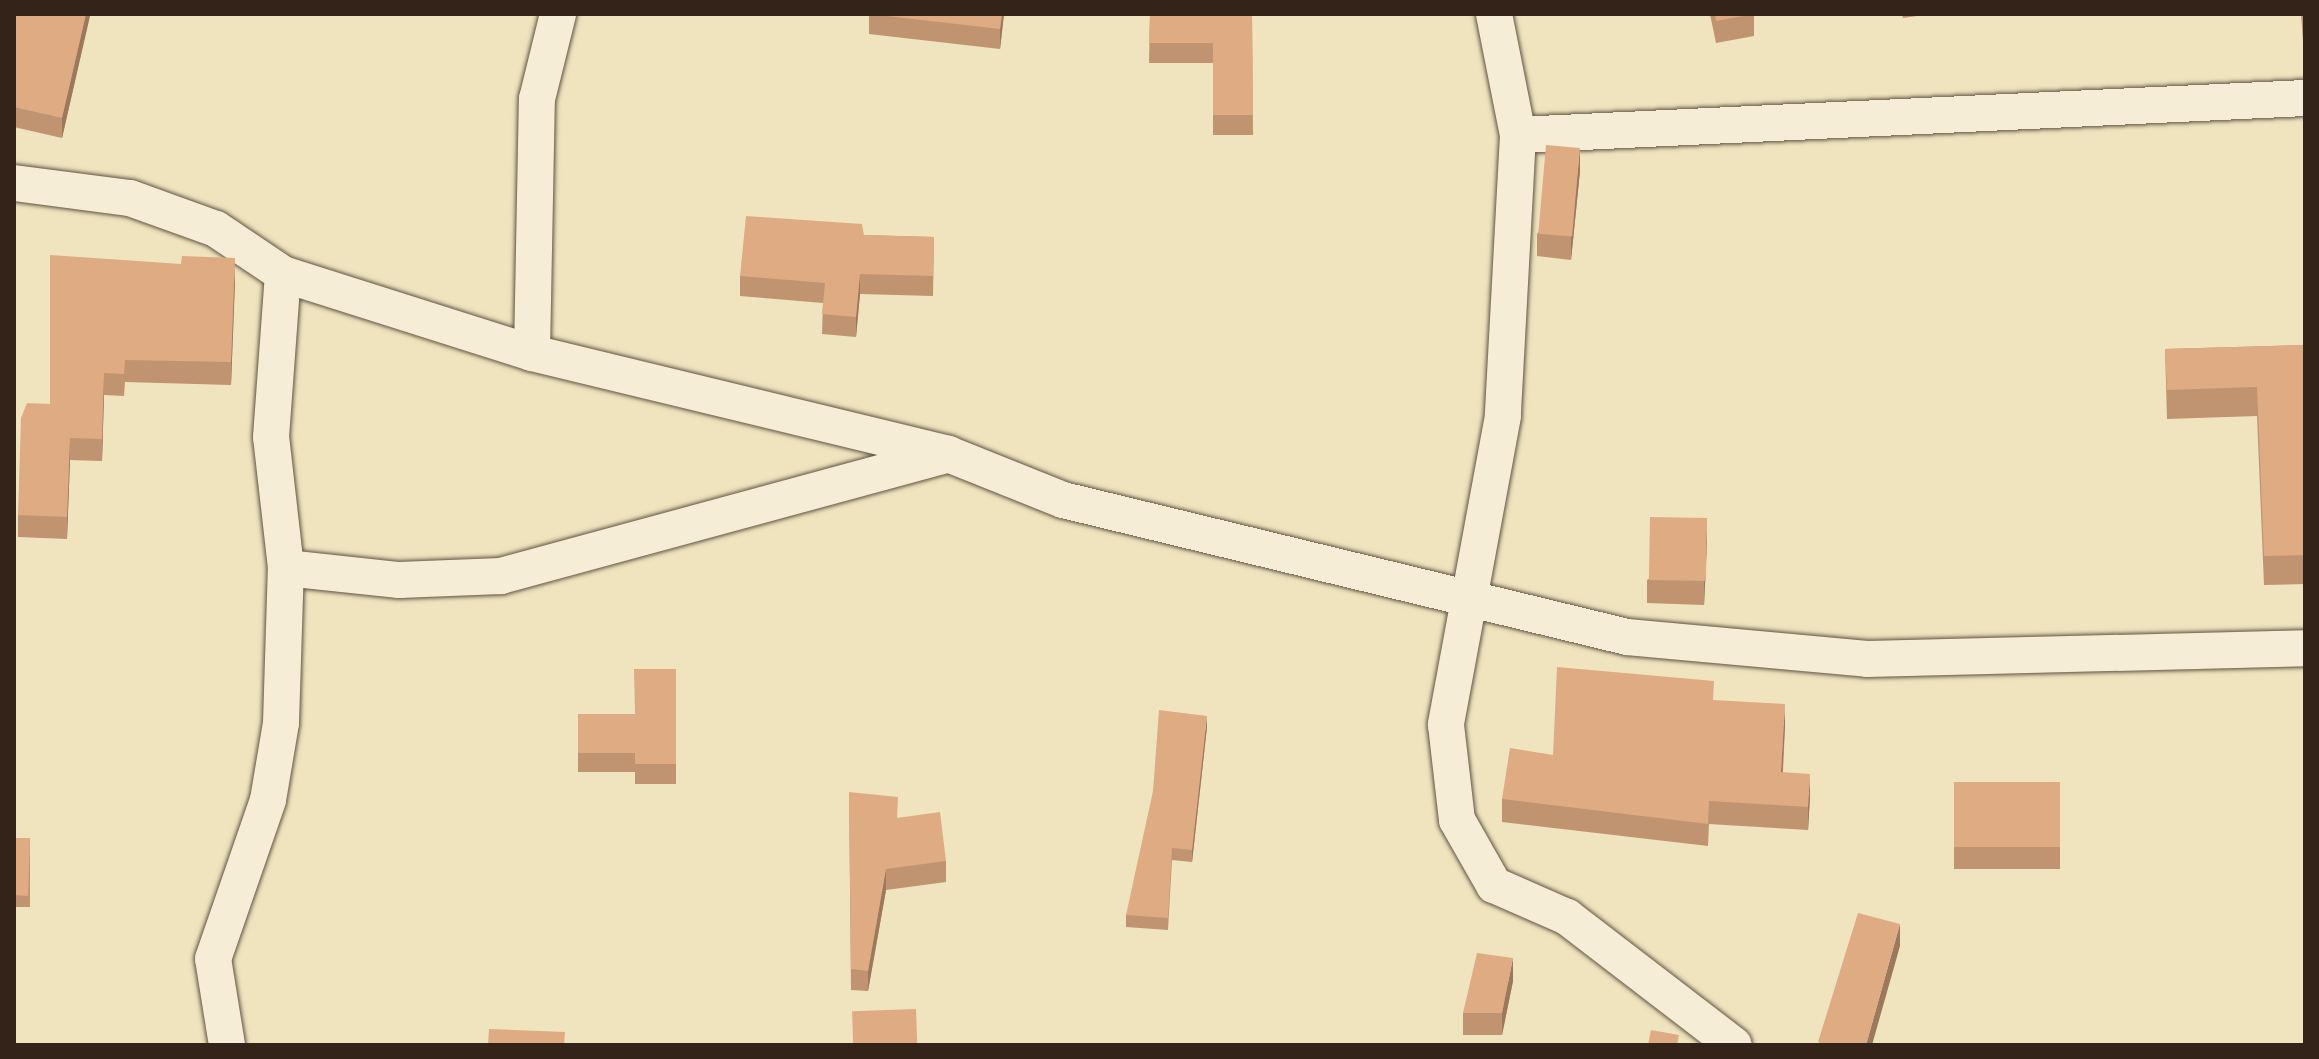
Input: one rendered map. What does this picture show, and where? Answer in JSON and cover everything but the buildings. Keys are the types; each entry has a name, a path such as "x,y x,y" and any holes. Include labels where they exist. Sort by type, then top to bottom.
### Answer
{"street":[{"path":"532,353 537,99 558,14"},
{"path":"1494,14 1518,135 1503,416 1475,600 1445,753 1457,820 1494,885 1567,917 1734,1045"},
{"path":"1518,135 2305,98"},
{"path":"14,183 130,198 216,229 283,274 532,353 948,454 1063,500 1627,637 1867,659 2157,657 2305,648"},
{"path":"227,1045 213,959 268,800 281,723 286,568 271,437 283,274"},
{"path":"286,568 399,580 501,576 948,454"}]}
